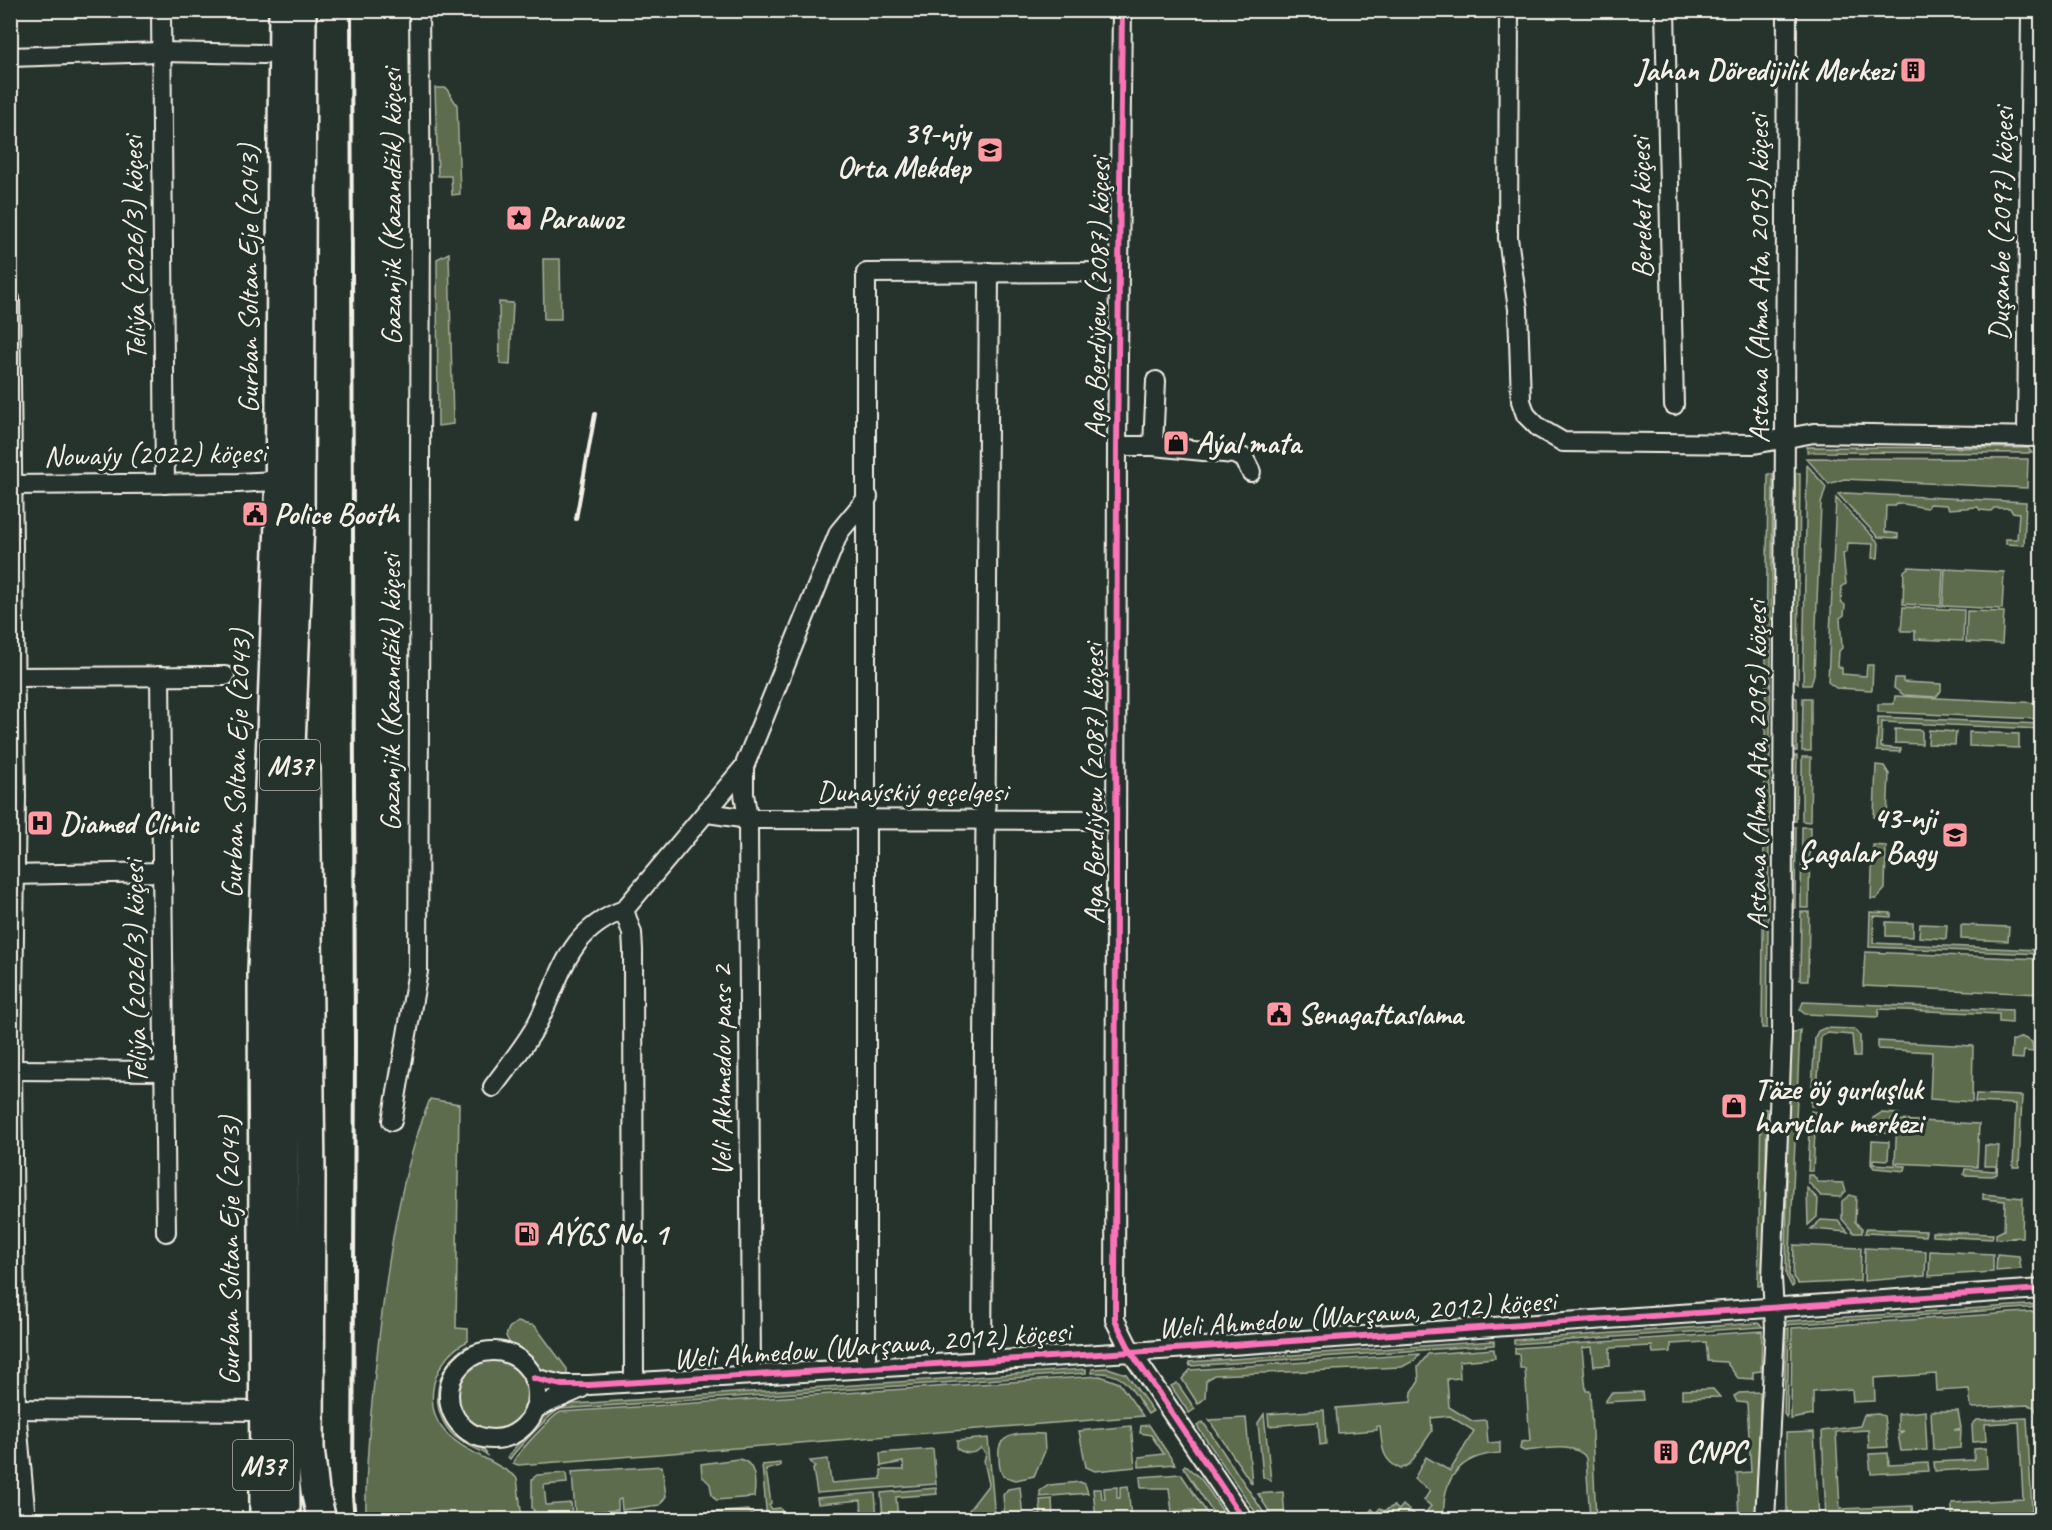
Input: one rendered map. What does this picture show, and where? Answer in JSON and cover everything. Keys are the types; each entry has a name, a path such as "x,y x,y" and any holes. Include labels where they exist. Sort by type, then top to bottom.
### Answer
{"highway":[{"name":"Gurban Soltan Eje (2043)","path":"283,10 292,712 283,944 286,1520"},
{"name":"Gurban Soltan Eje (2043)","path":"264,1520 262,972 290,480 302,10"},
{"path":"292,712 307,771 311,1177 310,1448 315,1491 322,1520"}],"street":[{"name":"Teliýa (2026/3) köçesi","path":"160,10 165,484"},
{"name":"Gazanjik (Kazandžik) köçesi","path":"392,1121 417,971 421,225 419,10"},
{"name":"Aga Berdiýew (2087) köçesi","path":"1122,10 1117,446 1113,1294 1115,1320 1131,1352 1244,1520"},
{"path":"1509,10 1508,238 1518,309 1521,401 1526,415 1539,428 1563,442 1754,444 1814,433 2034,437"},
{"name":"Bereket köçesi","path":"1665,10 1674,405"},
{"name":"Astana (Alma Ata, 2095) köçesi","path":"1765,1520 1773,1384 1772,1278 1782,1038 1787,10"},
{"name":"Duşanbe (2097) köçesi","path":"2031,10 2034,437"},
{"path":"10,57 160,52 264,54"},
{"path":"982,1360 989,272"},
{"path":"866,1368 868,497 866,273 1119,272"},
{"path":"10,299 13,1409 26,1520"},
{"path":"1153,446 1156,381"},
{"path":"1117,446 1153,446 1234,454 1244,458 1251,472"},
{"name":"Nowaýy (2022) köçesi","path":"11,485 290,480"},
{"path":"493,1087 533,1031 576,945 595,923 624,910 708,813 744,767 839,532 868,497"},
{"name":"Teliýa (2026/3) köçesi","path":"160,676 166,1232"},
{"path":"12,677 225,676"},
{"name":"Veli Akhmedov pass 2","path":"744,767 744,794 748,819 751,1375"},
{"name":"Dunaýskiý geçelgesi","path":"708,813 748,819 1116,820"},
{"path":"13,875 163,872"},
{"path":"624,910 632,933 633,951 634,1382"},
{"path":"11,1070 165,1071"},
{"name":"Weli Ahmedow (Warşawa, 2012) köçesi","path":"590,1385 534,1409 521,1429 506,1437 490,1439 475,1435 462,1426 453,1412 449,1397 451,1381 459,1367 472,1357 487,1352 511,1355 524,1364 533,1378 562,1385 590,1385 1131,1352 2042,1289"},
{"path":"533,1378 537,1394 534,1409"},
{"path":"13,1409 262,1412"}],"green space":[{"path":"435,88 446,88 457,105 460,194 452,195 451,176 438,176"},
{"path":"449,253 453,424 438,426 437,259"},
{"path":"543,259 560,259 561,319 544,319"},
{"path":"499,302 513,303 510,365 500,364"},
{"path":"1807,447 2028,448 2032,453 1807,452"},
{"path":"1806,458 2028,459 2027,488 1844,479 1829,484"},
{"path":"1807,465 1826,487 1821,504 1814,674 1811,685 1803,685"},
{"path":"1795,473 1800,473 1798,683 1793,679"},
{"path":"1768,474 1773,474 1767,1028 1762,1028"},
{"path":"1838,494 2026,502 2024,545 2006,544 2006,539 2017,539 2019,513 2012,512 2010,508 1994,508 1991,511 1980,510 1978,507 1949,509 1947,505 1929,504 1927,508 1898,503 1895,506 1886,506 1885,532 1898,534 1898,538 1878,537"},
{"path":"1836,498 1879,543 1878,558 1872,558 1873,544 1848,543 1847,552 1843,554 1846,584 1842,586 1841,602 1845,605 1844,615 1840,618 1842,648 1839,651 1838,666 1842,668 1842,674 1866,676 1867,665 1873,665 1872,690 1836,688 1828,682"},
{"path":"1909,567 1943,569 1941,606 1903,604 1904,571"},
{"path":"1945,569 2004,572 2002,609 1943,606"},
{"path":"1903,607 1964,610 1963,641 1915,639 1915,631 1901,631"},
{"path":"1967,611 2004,612 2002,644 1966,642"},
{"path":"1895,678 1903,678 1903,682 1941,684 1941,691 1936,697 1904,695 1894,688"},
{"path":"1895,696 2041,703 2041,719 1878,712 1878,704 1894,704"},
{"path":"1793,697 1797,698 1797,751 1792,751"},
{"path":"1803,698 1811,698 1811,751 1802,751"},
{"path":"1878,717 2041,724 2041,729 1882,722 1881,747 1901,749 1900,752 1877,751"},
{"path":"1895,729 1922,730 1922,744 1895,743"},
{"path":"1929,730 1956,732 1955,745 1928,744"},
{"path":"1969,732 2019,734 2019,748 1969,746"},
{"path":"1792,756 1797,756 1796,821 1791,821"},
{"path":"1802,757 1811,757 1810,822 1802,821"},
{"path":"1876,765 1884,766 1889,774 1887,818 1874,817"},
{"path":"1791,827 1796,827 1795,908 1790,908"},
{"path":"1802,827 1810,827 1809,908 1801,908"},
{"path":"1873,845 1886,846 1885,889 1876,899 1871,899"},
{"path":"1801,912 1809,912 1808,980 1800,980"},
{"path":"1870,912 1891,913 1891,917 1874,916 1873,943 2041,950 2041,954 1869,947"},
{"path":"1886,922 1913,923 1913,937 1886,936"},
{"path":"1920,924 1947,925 1946,939 1919,937"},
{"path":"1961,925 2009,927 2008,941 1961,939"},
{"path":"1865,952 2041,959 2041,994 1863,986"},
{"path":"1803,1002 2012,1010 2012,1023 1999,1022 1999,1014 1879,1009 1878,1017 1805,1014 1800,1010"},
{"path":"1825,1028 1855,1029 1860,1036 1860,1057 1854,1057 1852,1035 1827,1033 1821,1036 1816,1106 1811,1106 1815,1037 1818,1031"},
{"path":"1800,1030 1789,1275 1794,1285 1792,1287 1786,1275 1788,1059 1790,1035"},
{"path":"2022,1037 2032,1042 2033,1052 2024,1051 2023,1059 2011,1058 2012,1041"},
{"path":"1878,1041 1973,1046 1972,1102 1930,1099 1932,1052 1878,1049"},
{"path":"1976,1094 2022,1096 2019,1167 2013,1167 2016,1104 1975,1102"},
{"path":"430,1099 459,1104 456,1328 468,1329 468,1341 446,1358 439,1370 434,1383 432,1403 437,1420 458,1443 517,1478 522,1519 366,1519 366,1478 371,1416 390,1257 410,1161"},
{"path":"1761,1109 1767,1109 1764,1280 1758,1286"},
{"path":"1811,1111 1816,1112 1813,1171 1808,1171"},
{"path":"1881,1113 1899,1114 1898,1119 1891,1119 1891,1134 1884,1133 1887,1124 1883,1121 1878,1124 1881,1133 1872,1133 1873,1118"},
{"path":"1897,1120 1979,1124 1977,1167 1895,1163"},
{"path":"1872,1141 1889,1142 1888,1160 1873,1159 1873,1164 1906,1166 1905,1171 1874,1168 1871,1164"},
{"path":"1985,1145 1999,1146 1997,1174 1992,1176 1964,1175 1965,1169 1996,1171 1996,1166 1984,1166"},
{"path":"1808,1175 1813,1175 1818,1182 1843,1183 1846,1191 1840,1197 1821,1196 1808,1182"},
{"path":"1807,1188 1818,1199 1817,1217 1808,1225"},
{"path":"1983,1194 2023,1198 2022,1237 1996,1239 1996,1234 2004,1230 2005,1201 1983,1199"},
{"path":"1850,1195 1856,1197 1855,1222 1862,1228 1862,1233 1854,1233 1842,1219 1842,1201"},
{"path":"1821,1220 1838,1221 1848,1232 1811,1229"},
{"path":"1866,1229 1926,1231 1925,1236 1865,1233"},
{"path":"1932,1232 1993,1234 1992,1239 1932,1236"},
{"path":"1794,1245 1861,1248 1860,1281 1798,1284 1793,1277"},
{"path":"1865,1248 1926,1251 1925,1276 1864,1281"},
{"path":"1930,1251 1993,1254 1993,1272 1929,1276"},
{"path":"1997,1254 2019,1256 2021,1269 1996,1271"},
{"path":"2041,1304 2041,1307 1785,1325 1787,1321"},
{"path":"2041,1311 2041,1498 2038,1415 2034,1407 2027,1405 1971,1407 1969,1389 1937,1391 1936,1374 1874,1378 1875,1401 1853,1402 1852,1389 1813,1392 1813,1415 1791,1419 1792,1328"},
{"path":"517,1322 535,1326 567,1369 567,1375 549,1374 510,1344 506,1336 509,1328"},
{"path":"1758,1323 1763,1327 1514,1344 1514,1340"},
{"path":"1789,1328 1787,1418 1784,1414 1786,1329"},
{"path":"1762,1331 1761,1371 1753,1372 1753,1379 1738,1378 1726,1362 1708,1361 1706,1342 1671,1344 1671,1352 1653,1353 1652,1346 1610,1348 1610,1365 1594,1366 1592,1347 1582,1348 1586,1391 1590,1391 1596,1519 1590,1519 1586,1458 1581,1453 1567,1448 1524,1451 1520,1449 1521,1442 1530,1441 1525,1368 1520,1368 1519,1354 1515,1354 1515,1348"},
{"path":"1494,1341 1494,1345 1190,1366 1189,1362"},
{"path":"467,1346 445,1374 441,1388 441,1405 443,1414 452,1429 465,1440 478,1446 487,1455 455,1437 440,1414 438,1388 441,1376 456,1354"},
{"path":"1494,1349 1495,1358 1459,1361 1460,1378 1447,1379 1449,1407 1472,1421 1486,1420 1488,1443 1500,1442 1500,1453 1474,1459 1464,1464 1456,1472 1446,1492 1444,1519 1420,1519 1431,1506 1424,1500 1430,1491 1414,1479 1426,1457 1450,1471 1474,1431 1450,1416 1431,1418 1432,1431 1410,1464 1401,1469 1394,1466 1386,1457 1382,1446 1380,1426 1377,1426 1377,1430 1338,1433 1336,1408 1411,1402 1412,1392 1419,1381 1418,1367 1428,1354"},
{"path":"1419,1354 1415,1360 1402,1367 1214,1375 1206,1381 1205,1398 1198,1404 1182,1379 1190,1370"},
{"path":"493,1361 506,1364 518,1371 525,1383 528,1396 525,1409 518,1421 506,1428 493,1431 480,1428 468,1421 461,1409 458,1396 461,1383 468,1371 480,1364"},
{"path":"1108,1368 1126,1374 1153,1411 1148,1414 1132,1390 1120,1379 1113,1375 1092,1373 1092,1369"},
{"path":"1086,1369 1086,1373 561,1409 542,1423 510,1459 508,1457 544,1415 560,1405"},
{"path":"1100,1376 1119,1383 1143,1416 518,1465 513,1463 535,1436 561,1412"},
{"path":"1177,1383 1195,1409 1189,1413 1171,1386"},
{"path":"1713,1389 1720,1397 1682,1398 1682,1390"},
{"path":"1642,1392 1643,1400 1605,1402 1611,1393"},
{"path":"1760,1392 1758,1519 1739,1519 1737,1473 1751,1472 1747,1403 1737,1402 1734,1396 1739,1393"},
{"path":"1324,1410 1326,1444 1320,1445 1318,1422 1269,1426 1268,1414"},
{"path":"1925,1411 1927,1450 1901,1451 1898,1434 1904,1431 1898,1431 1898,1414"},
{"path":"1931,1411 1958,1411 1961,1428 1954,1430 1961,1430 1960,1448 1933,1450"},
{"path":"1264,1414 1271,1481 1263,1477 1258,1423"},
{"path":"1864,1415 1884,1416 1888,1447 1869,1448 1868,1430 1836,1432 1840,1509 1912,1506 1913,1519 1826,1519 1822,1431 1860,1426"},
{"path":"1246,1418 1252,1484 1209,1420"},
{"path":"2027,1418 2032,1510 2026,1513 1952,1518 1952,1503 2023,1499 2019,1422 1985,1424 1986,1441 1973,1442 1972,1425 1977,1420"},
{"path":"1203,1422 1268,1519 1260,1519 1197,1426"},
{"path":"1149,1425 1175,1464 1139,1467 1139,1457 1164,1454 1151,1435 1140,1433 1141,1426"},
{"path":"1131,1426 1135,1467 1095,1471 1086,1467 1079,1431"},
{"path":"1814,1432 1819,1519 1787,1519 1786,1433"},
{"path":"1044,1434 1045,1451 1034,1476 1016,1480 1003,1476 999,1461 999,1448 1002,1442 1013,1435"},
{"path":"988,1438 995,1519 966,1519 966,1514 989,1484 984,1461 986,1454 981,1448 972,1453 960,1451 957,1449 957,1441"},
{"path":"1986,1448 1987,1468 1935,1471 1934,1462 1974,1460 1974,1449"},
{"path":"933,1449 936,1484 817,1493 813,1469 815,1467 810,1461 828,1459 831,1483 881,1479 881,1470 904,1470 903,1462 881,1466 880,1453"},
{"path":"1888,1453 1889,1465 1928,1463 1929,1471 1871,1474 1869,1454"},
{"path":"738,1459 752,1468 755,1479 754,1497 716,1500 712,1495 710,1484 702,1476 701,1464"},
{"path":"780,1463 780,1466 766,1470 771,1503 769,1505 772,1509 780,1508 787,1519 767,1519 762,1465"},
{"path":"1185,1465 1201,1479 1228,1519 1217,1519 1183,1467"},
{"path":"662,1466 666,1496 660,1505 622,1510 621,1499 618,1500 618,1510 575,1513 572,1472"},
{"path":"566,1473 567,1483 544,1485 546,1505 571,1503 572,1514 536,1514 532,1508 532,1479 537,1475"},
{"path":"1181,1474 1211,1519 1196,1517 1195,1510 1172,1512 1169,1488 1141,1488 1140,1477"},
{"path":"1080,1482 1085,1484 1088,1493 1040,1497 1040,1491 1049,1485"},
{"path":"1128,1486 1131,1519 1122,1519 1122,1517 1096,1519 1093,1489 1101,1489 1102,1499 1105,1499 1104,1488 1117,1487 1117,1498 1120,1498 1120,1487"},
{"path":"1020,1487 1023,1519 1005,1519 1003,1495 1008,1489"},
{"path":"936,1488 937,1494 896,1497 898,1519 883,1519 881,1493"},
{"path":"1283,1492 1285,1519 1274,1519 1258,1494"},
{"path":"875,1493 877,1519 862,1519 861,1500 818,1504 817,1498"},
{"path":"1052,1499 1053,1519 1026,1519 1026,1516 1041,1514 1040,1500"},
{"path":"1403,1505 1420,1519 1370,1519 1369,1513 1372,1509 1376,1513 1380,1508 1384,1511 1394,1506 1399,1510"},
{"path":"748,1510 757,1519 688,1519 687,1515"}],"railway":[{"path":"351,10 355,1044 353,1496 355,1520"},
{"path":"576,519 595,414"}],"cycle path":[{"path":"1122,10 1117,446 1115,1320 1131,1352 1244,1520"},
{"path":"533,1378 562,1385 589,1385 1131,1352 2042,1289"}],"place":[{"name":"Jahan Döredijilik Merkezi","path":"1913,70"},
{"name":"39-njy Orta Mekdep","path":"990,150"},
{"name":"Parawoz","path":"519,218"},
{"name":"Aýal mata","path":"1176,443"},
{"name":"Police Booth","path":"255,514"},
{"name":"Diamed Clinic","path":"40,823"},
{"name":"43-nji Çagalar Bagy","path":"1955,835"},
{"name":"Senagattaslama","path":"1279,1014"},
{"name":"Täze öý gurluşluk harytlar merkezi","path":"1734,1106"},
{"name":"AÝGS No. 1","path":"527,1234"},
{"name":"CNPC","path":"1666,1452"}]}
